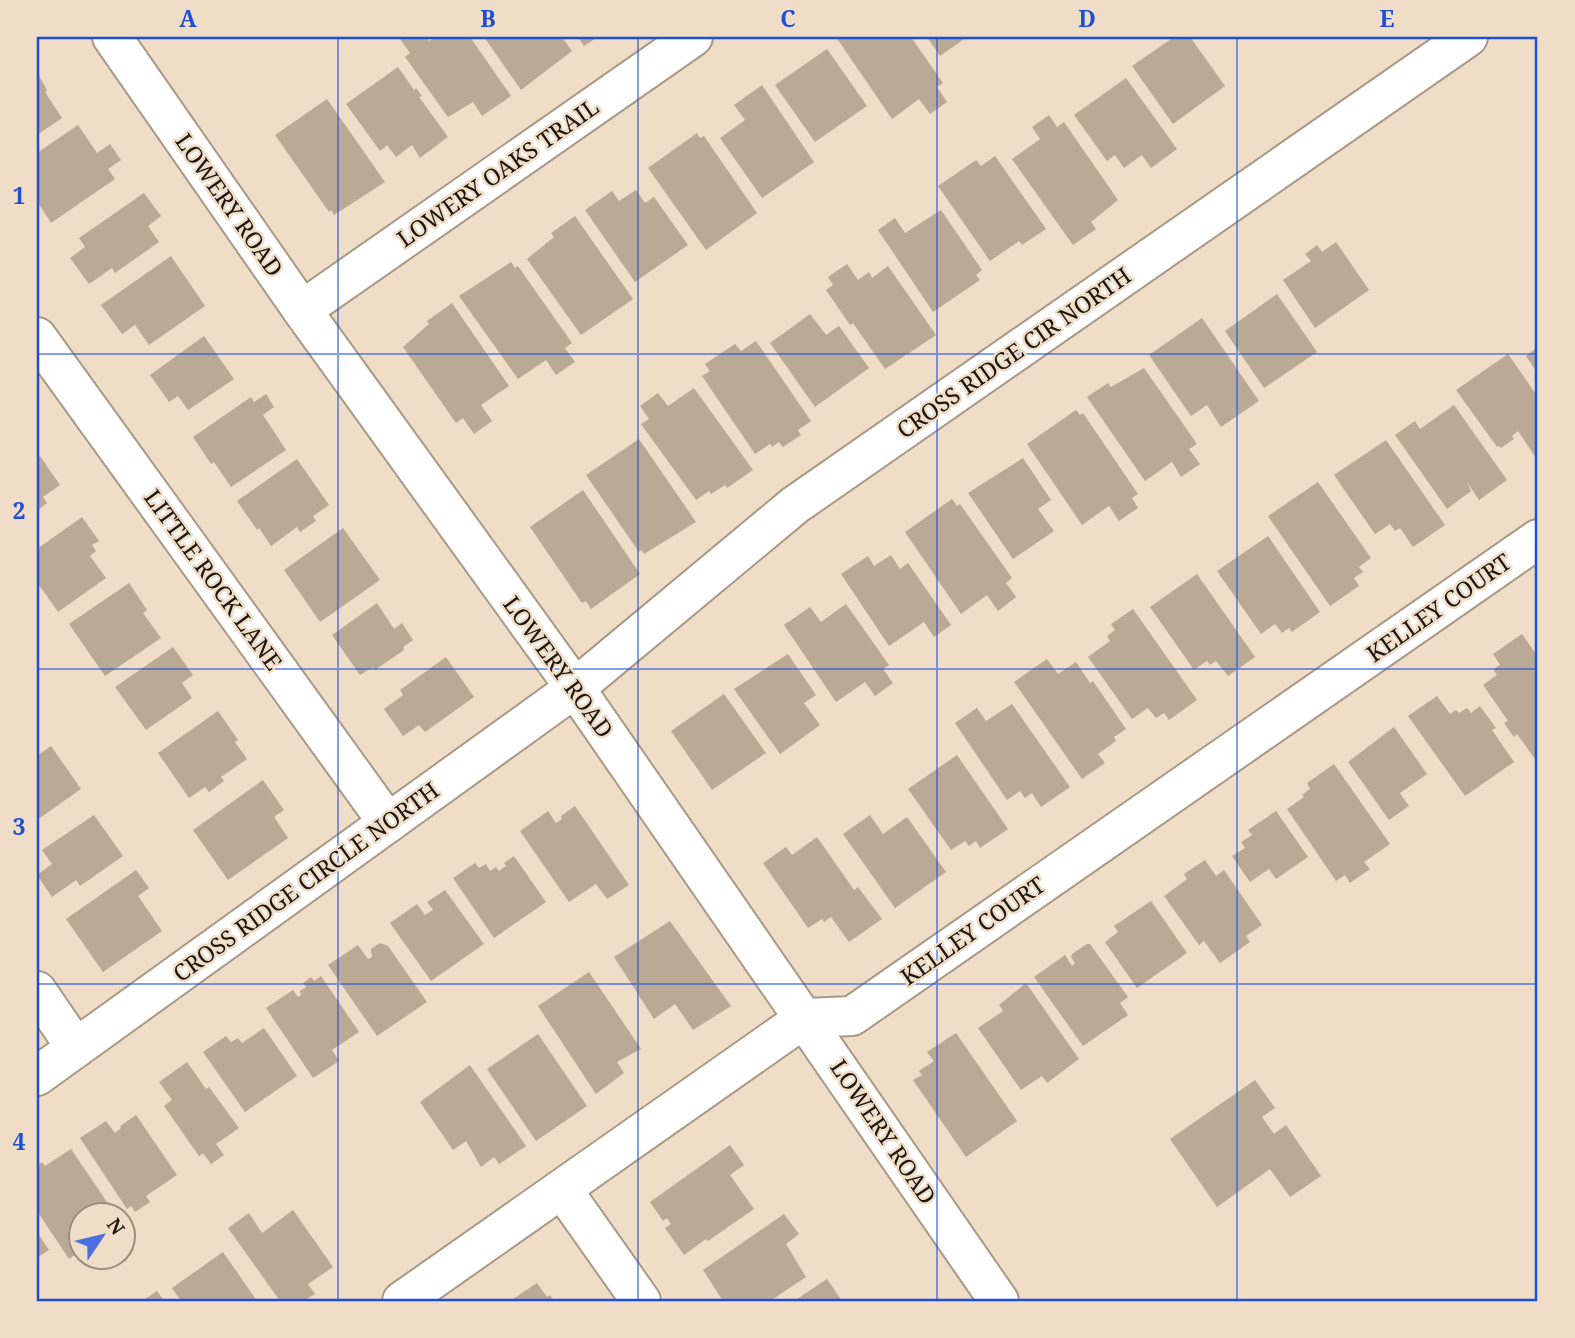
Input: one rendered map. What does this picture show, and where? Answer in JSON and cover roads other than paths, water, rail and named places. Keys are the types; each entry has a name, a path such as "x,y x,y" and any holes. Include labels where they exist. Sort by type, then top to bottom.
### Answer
{"street":[{"name":"LOWERY ROAD","path":"112,37 302,310 575,688 999,1301"},
{"name":"LOWERY OAKS TRAIL","path":"302,310 693,37"},
{"name":"CROSS RIDGE CIR NORTH","path":"575,688 795,505 1468,37"},
{"name":"LITTLE ROCK LANE","path":"37,337 388,823"},
{"name":"KELLEY COURT","path":"805,1018 852,1016 1538,539"},
{"name":"CROSS RIDGE CIRCLE NORTH","path":"37,1076 575,688"},
{"path":"37,991 76,1048"},
{"path":"402,1301 805,1018"},
{"path":"562,1189 641,1301"}]}
